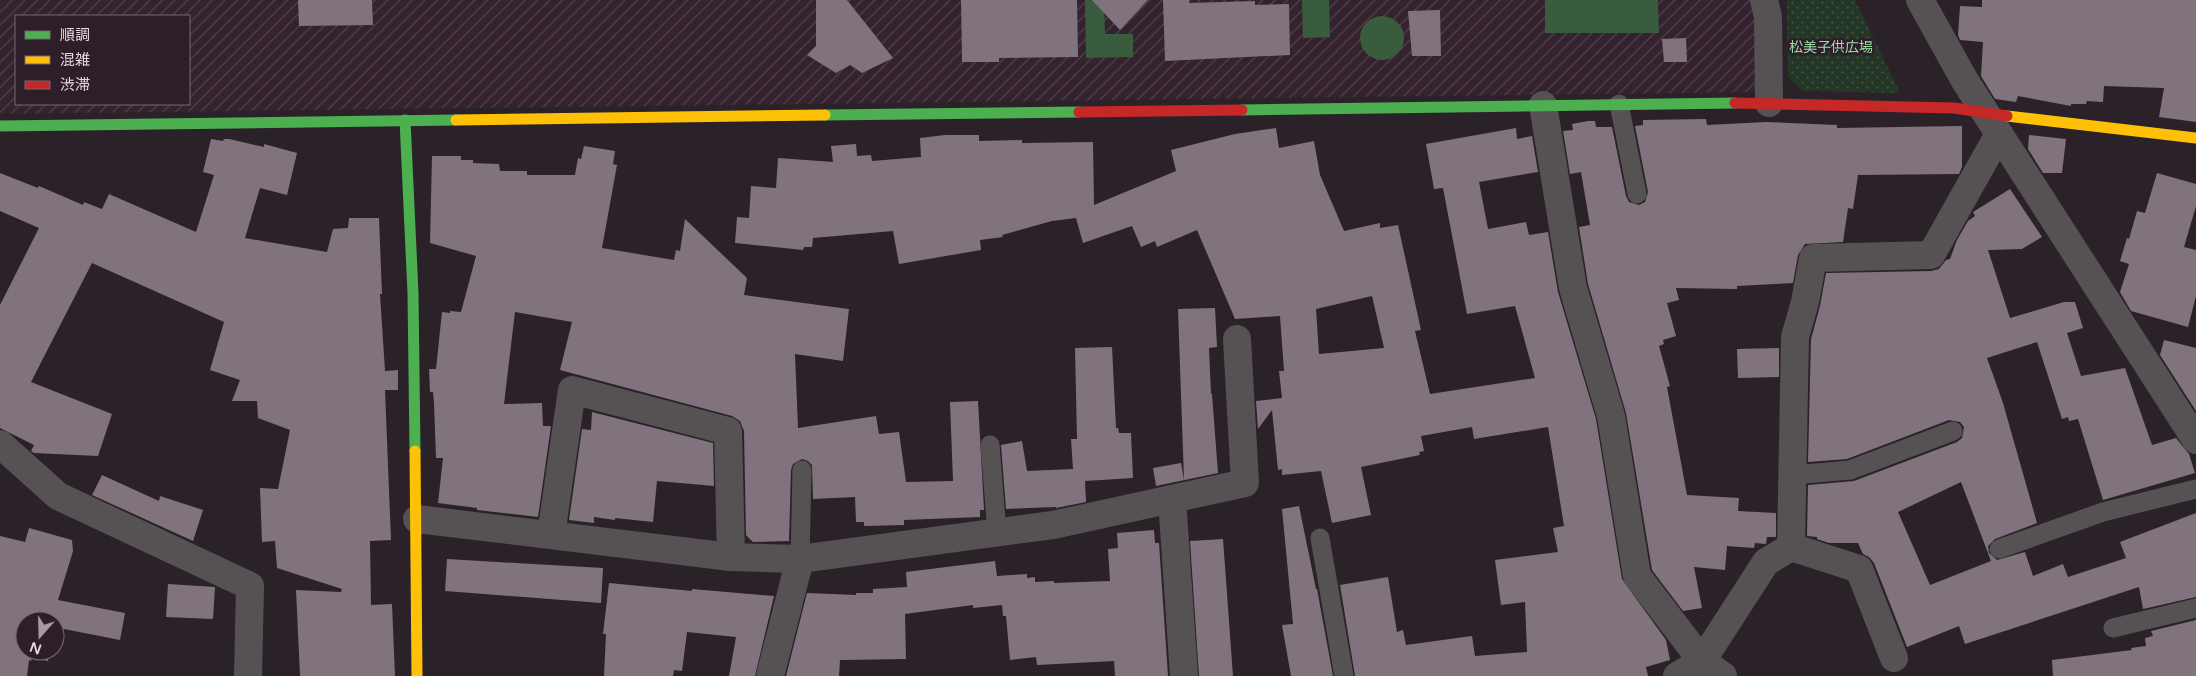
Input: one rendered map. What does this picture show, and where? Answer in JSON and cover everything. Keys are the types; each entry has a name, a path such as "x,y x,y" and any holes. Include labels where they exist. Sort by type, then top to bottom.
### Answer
{"street":[{"path":"1764,0 1768,17 1770,103"},
{"path":"1920,0 1965,81 2196,440"},
{"path":"0,126 1770,103 1954,108 1992,123 2196,138"},
{"path":"1543,105 1573,288 1611,416 1637,576 1712,668"},
{"path":"405,120 413,293 417,519 417,676"},
{"path":"1791,547 1795,337 1805,302 1813,258 1931,254 1992,123"},
{"path":"417,519 731,557 800,559 1054,525 1246,483 1237,339"},
{"path":"551,536 572,390 728,431 731,557"},
{"path":"0,444 58,496 250,586 248,676"},
{"path":"1172,499 1184,676"},
{"path":"1712,668 1766,562 1791,547 1859,569 1894,658"},
{"path":"770,676 800,559"},
{"path":"1677,676 1712,668"}],"lane":[{"path":"1619,104 1637,194"},
{"path":"1792,475 1850,470 1953,431"},
{"path":"990,445 997,532"},
{"path":"800,559 802,470"},
{"path":"1999,549 2103,512 2196,489"},
{"path":"1320,538 1344,676"},
{"path":"2112,628 2196,608"}],"shaded area":[{"path":"0,0 1756,0 1757,92 0,114"},
{"path":"1085,0 1104,0 1105,34 1133,34 1133,57 1086,58"},
{"path":"1302,0 1329,0 1330,37 1303,38"},
{"path":"1545,0 1658,0 1659,33 1545,33"},
{"path":"1386,16 1398,22 1403,29 1403,47 1398,54 1391,59 1378,60 1370,57 1363,50 1360,34 1363,26 1370,19"}],"green space":[{"name":"松美子供広場","path":"1787,0 1855,0 1900,93 1803,91 1788,77"}],"building":[{"path":"298,0 372,0 373,25 299,26"},
{"path":"816,0 847,0 893,58 862,73 850,65 836,73 807,55 816,46"},
{"path":"961,0 1077,0 1078,57 999,58 999,62 962,62"},
{"path":"1092,0 1148,0 1120,30"},
{"path":"1163,0 1190,0 1189,3 1255,1 1255,5 1289,4 1290,55 1165,61"},
{"path":"1982,0 2196,0 2196,122 2159,117 2164,88 2104,86 2103,102 2087,101 2086,104 2071,104 2071,106 2018,96 2016,102 1995,99 1981,76 1983,42 1960,40 1958,35 1960,6 1982,7"},
{"path":"1440,10 1441,56 1412,56 1408,11"},
{"path":"1686,38 1687,62 1664,62 1662,39"},
{"path":"1706,119 1707,125 1766,122 1837,125 1837,128 1962,126 1962,167 1959,174 1858,175 1853,209 1848,208 1843,242 1805,244 1798,255 1793,283 1737,286 1737,289 1676,288 1679,300 1667,303 1676,336 1663,340 1664,344 1659,346 1670,386 1667,387 1687,495 1739,498 1738,511 1776,513 1776,537 1767,537 1766,544 1755,543 1754,548 1727,546 1725,570 1694,567 1702,608 1683,611 1652,570 1626,413 1588,284 1579,227 1590,225 1581,172 1570,174 1563,131 1573,130 1572,124 1588,121 1595,121 1596,127 1612,127 1626,196 1629,202 1639,205 1645,202 1648,192 1635,126 1643,125 1643,120"},
{"path":"1276,128 1279,148 1314,141 1320,175 1344,231 1380,223 1380,228 1398,225 1421,330 1415,331 1430,394 1535,378 1515,306 1467,314 1443,188 1434,189 1426,144 1516,128 1517,139 1532,136 1538,172 1479,182 1488,229 1526,222 1529,235 1548,232 1558,292 1596,419 1622,579 1666,640 1670,660 1646,667 1648,676 1355,676 1340,585 1388,577 1397,632 1403,630 1406,645 1472,636 1475,656 1527,652 1525,602 1501,605 1495,560 1558,552 1553,528 1564,526 1548,427 1474,439 1472,427 1421,436 1424,451 1419,452 1420,455 1361,467 1371,515 1332,523 1321,471 1282,475 1282,469 1278,470 1272,410 1258,429 1256,401 1282,398 1279,371 1284,371 1280,316 1235,319 1197,230 1157,247 1155,241 1141,247 1132,226 1083,243 1076,218 1052,221 1002,235 1003,237 980,240 981,250 899,264 893,231 813,238 812,247 804,247 803,250 735,243 737,217 749,218 751,186 776,188 778,158 833,162 831,146 856,144 857,156 871,155 872,161 921,157 920,138 945,135 979,135 979,141 1022,140 1022,143 1093,142 1094,205 1176,171 1171,150 1235,134","holes":["1372,296 1384,348 1319,354 1316,309"]},
{"path":"2029,135 2066,139 2062,173 2043,173 2028,149"},
{"path":"211,139 223,141 224,139 229,139 264,147 264,144 297,153 287,195 260,188 245,238 327,252 333,229 348,228 349,218 379,218 382,294 380,294 385,371 398,370 398,390 385,390 391,540 370,541 371,605 392,604 395,676 300,676 296,590 341,592 342,589 277,568 275,541 262,542 260,488 278,489 290,430 258,418 257,401 232,401 240,380 210,370 224,322 92,263 31,382 112,414 98,456 34,453 31,451 34,445 0,428 0,305 39,228 0,211 0,173 38,188 39,186 83,205 84,202 102,209 109,194 196,232 214,175 203,172"},
{"path":"584,146 615,151 613,164 617,165 602,248 674,260 676,250 680,251 685,219 747,278 744,295 849,309 843,361 795,354 798,428 876,416 879,434 899,432 906,482 953,481 950,402 978,401 984,510 980,510 980,517 904,520 904,525 864,526 864,522 856,522 855,497 813,499 812,465 802,459 793,464 791,470 789,541 753,542 746,535 744,431 740,421 732,416 560,370 572,322 515,312 504,404 542,403 543,426 551,426 538,517 477,510 477,508 438,503 443,458 436,458 434,403 433,392 430,392 429,369 436,369 442,312 461,312 476,256 430,243 432,156 461,156 461,160 473,160 473,163 499,164 500,171 527,171 527,175 575,175 578,158 581,159"},
{"path":"2157,173 2196,184 2196,206 2184,247 2196,250 2196,296 2188,327 2131,311 2120,292 2129,264 2120,261 2127,238 2129,239 2137,211 2145,213"},
{"path":"2010,189 2042,237 2022,249 1988,250 2010,318 2064,302 2075,302 2083,328 2067,333 2081,376 2125,368 2152,445 2176,438 2189,454 2195,473 2103,500 2078,419 2069,421 2068,417 2062,419 2037,342 1987,358 2003,403 2037,523 1995,539 1988,546 1989,553 1997,560 2025,552 2033,576 2063,564 2068,577 2126,558 2120,542 2196,513 2196,597 2143,609 2139,587 1965,644 1959,626 1907,647 1874,563 1863,554 1858,543 1829,543 1817,539 1817,537 1807,536 1808,485 1854,481 1957,442 1962,438 1964,427 1960,422 1949,420 1847,459 1808,462 1811,339 1826,273 1931,271 1939,269 1946,260 1950,259 1957,240 1968,221 1975,216 1973,212","holes":["1961,482 1991,561 1930,585 1898,512"]},
{"path":"1215,308 1217,347 1209,348 1218,473 1156,486 1153,468 1181,463 1184,480 1178,309"},
{"path":"2164,340 2196,348 2196,411 2160,355"},
{"path":"1112,347 1116,428 1118,428 1119,433 1131,433 1133,478 1085,481 1086,502 1056,508 1006,509 1001,445 1022,441 1027,471 1073,469 1071,439 1077,439 1075,348"},
{"path":"1779,348 1779,377 1738,378 1737,349"},
{"path":"592,412 713,443 714,486 657,481 653,522 594,517 594,523 569,520 582,429 591,430"},
{"path":"102,475 159,501 160,496 203,510 193,541 92,495"},
{"path":"1299,506 1333,676 1291,676 1282,625 1293,624 1282,509"},
{"path":"29,528 72,540 73,551 58,600 125,613 120,640 65,629 65,611 15,611 15,661 29,661 27,676 0,676 0,536 25,542"},
{"path":"1154,530 1155,543 1159,543 1168,676 1115,676 1114,661 1037,665 1036,657 1010,660 1006,616 1003,616 1002,605 973,608 973,605 905,614 906,659 840,660 839,676 786,676 807,593 856,595 856,593 873,593 873,589 907,587 906,572 995,561 997,576 1027,574 1027,578 1035,577 1035,582 1054,581 1054,583 1110,581 1108,549 1118,548 1117,533"},
{"path":"1223,539 1233,676 1199,676 1190,541"},
{"path":"447,559 603,568 601,603 445,591"},
{"path":"609,583 774,596 755,676 729,676 736,637 687,632 682,671 674,670 673,676 604,676 606,634 603,634"},
{"path":"168,584 215,587 213,619 166,617"},
{"path":"2196,620 2196,676 2053,676 2052,660 2132,650 2131,648 2146,646 2145,638 2153,636 2151,631"}],"traffic: fast":[{"path":"1242,110 1735,103"},
{"path":"825,115 1079,112"},
{"path":"405,120 413,293 415,451"},
{"path":"0,126 456,120"}],"traffic: slow":[{"path":"456,120 825,115"},
{"path":"2007,116 2196,138"},
{"path":"415,451 417,676"}],"traffic: jam":[{"path":"1735,103 1954,108 2007,116"},
{"path":"1079,112 1242,110"}]}
